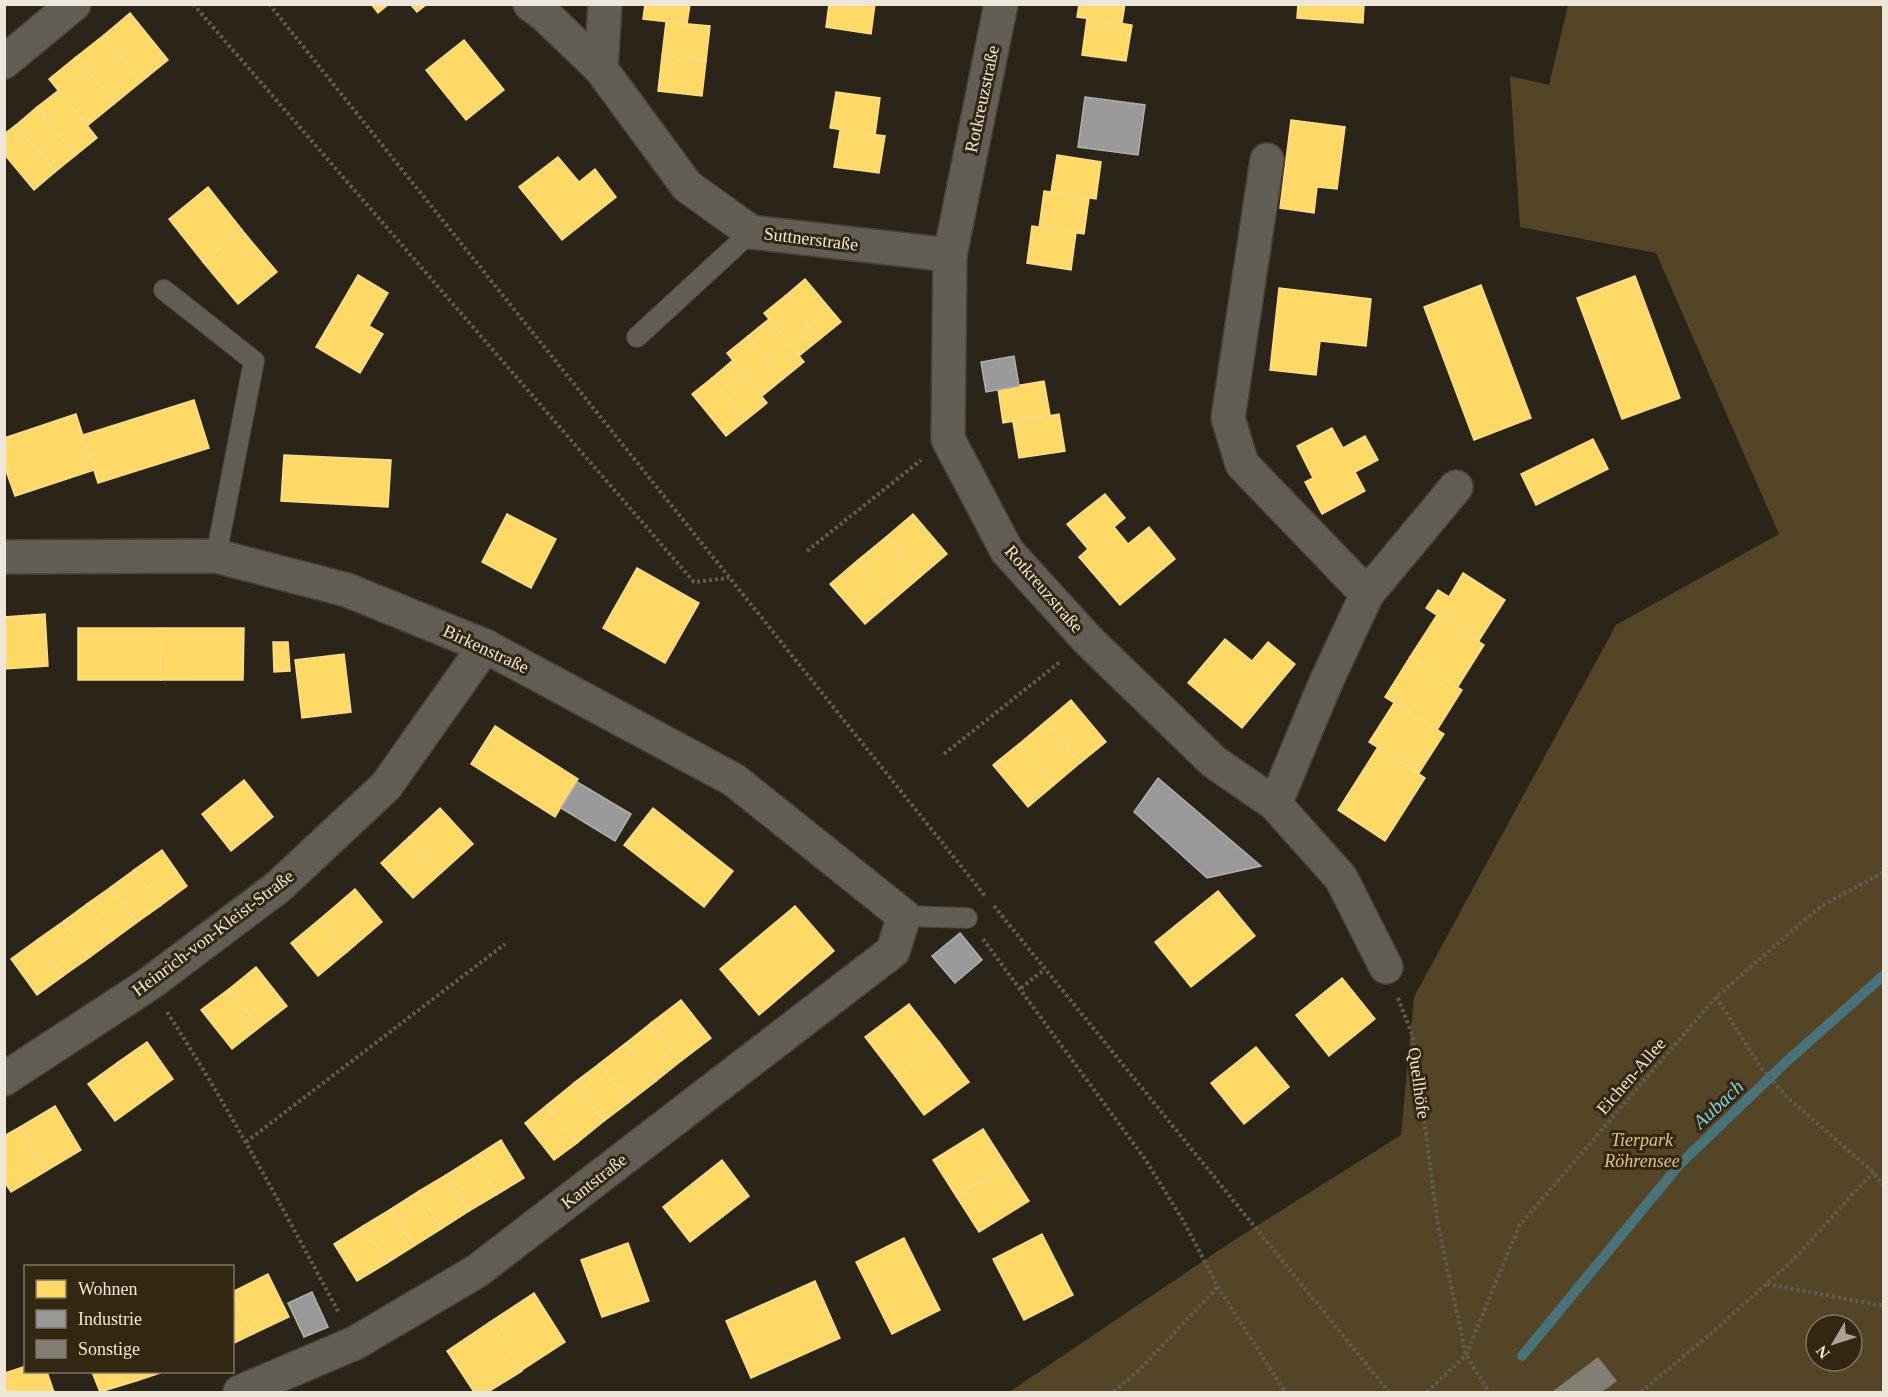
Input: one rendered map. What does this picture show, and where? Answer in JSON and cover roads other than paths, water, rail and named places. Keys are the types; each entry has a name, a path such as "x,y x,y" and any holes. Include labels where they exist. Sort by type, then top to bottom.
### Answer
{"street":[{"path":"4,62 74,4"},
{"name":"Suttnerstraße","path":"530,4 546,16 601,69 687,186 751,232 950,255"},
{"path":"601,69 605,4"},
{"name":"Rotkreuzstraße","path":"1001,4 950,255 948,439 1007,551 1088,640 1214,762 1275,804"},
{"path":"1267,160 1228,418 1242,464 1367,594"},
{"path":"1386,967 1341,878 1275,804 1326,682 1367,594 1456,487"},
{"name":"Birkenstraße","path":"4,557 216,556 346,590 485,646 734,780 904,916"},
{"name":"Heinrich-von-Kleist-Straße","path":"4,1079 149,984 279,887 386,786 485,646"},
{"name":"Kantstraße","path":"240,1392 355,1342 477,1270 893,951 904,916"}],"lane":[{"path":"638,338 751,232"},
{"path":"164,290 254,361 216,556"},
{"path":"904,916 967,918"}],"waterway":[{"name":"Aubach","path":"1522,1356 1679,1165 1786,1062 1884,975"}],"park label":[{"name":"Tierpark Röhrensee","path":"1642,1150"}]}
